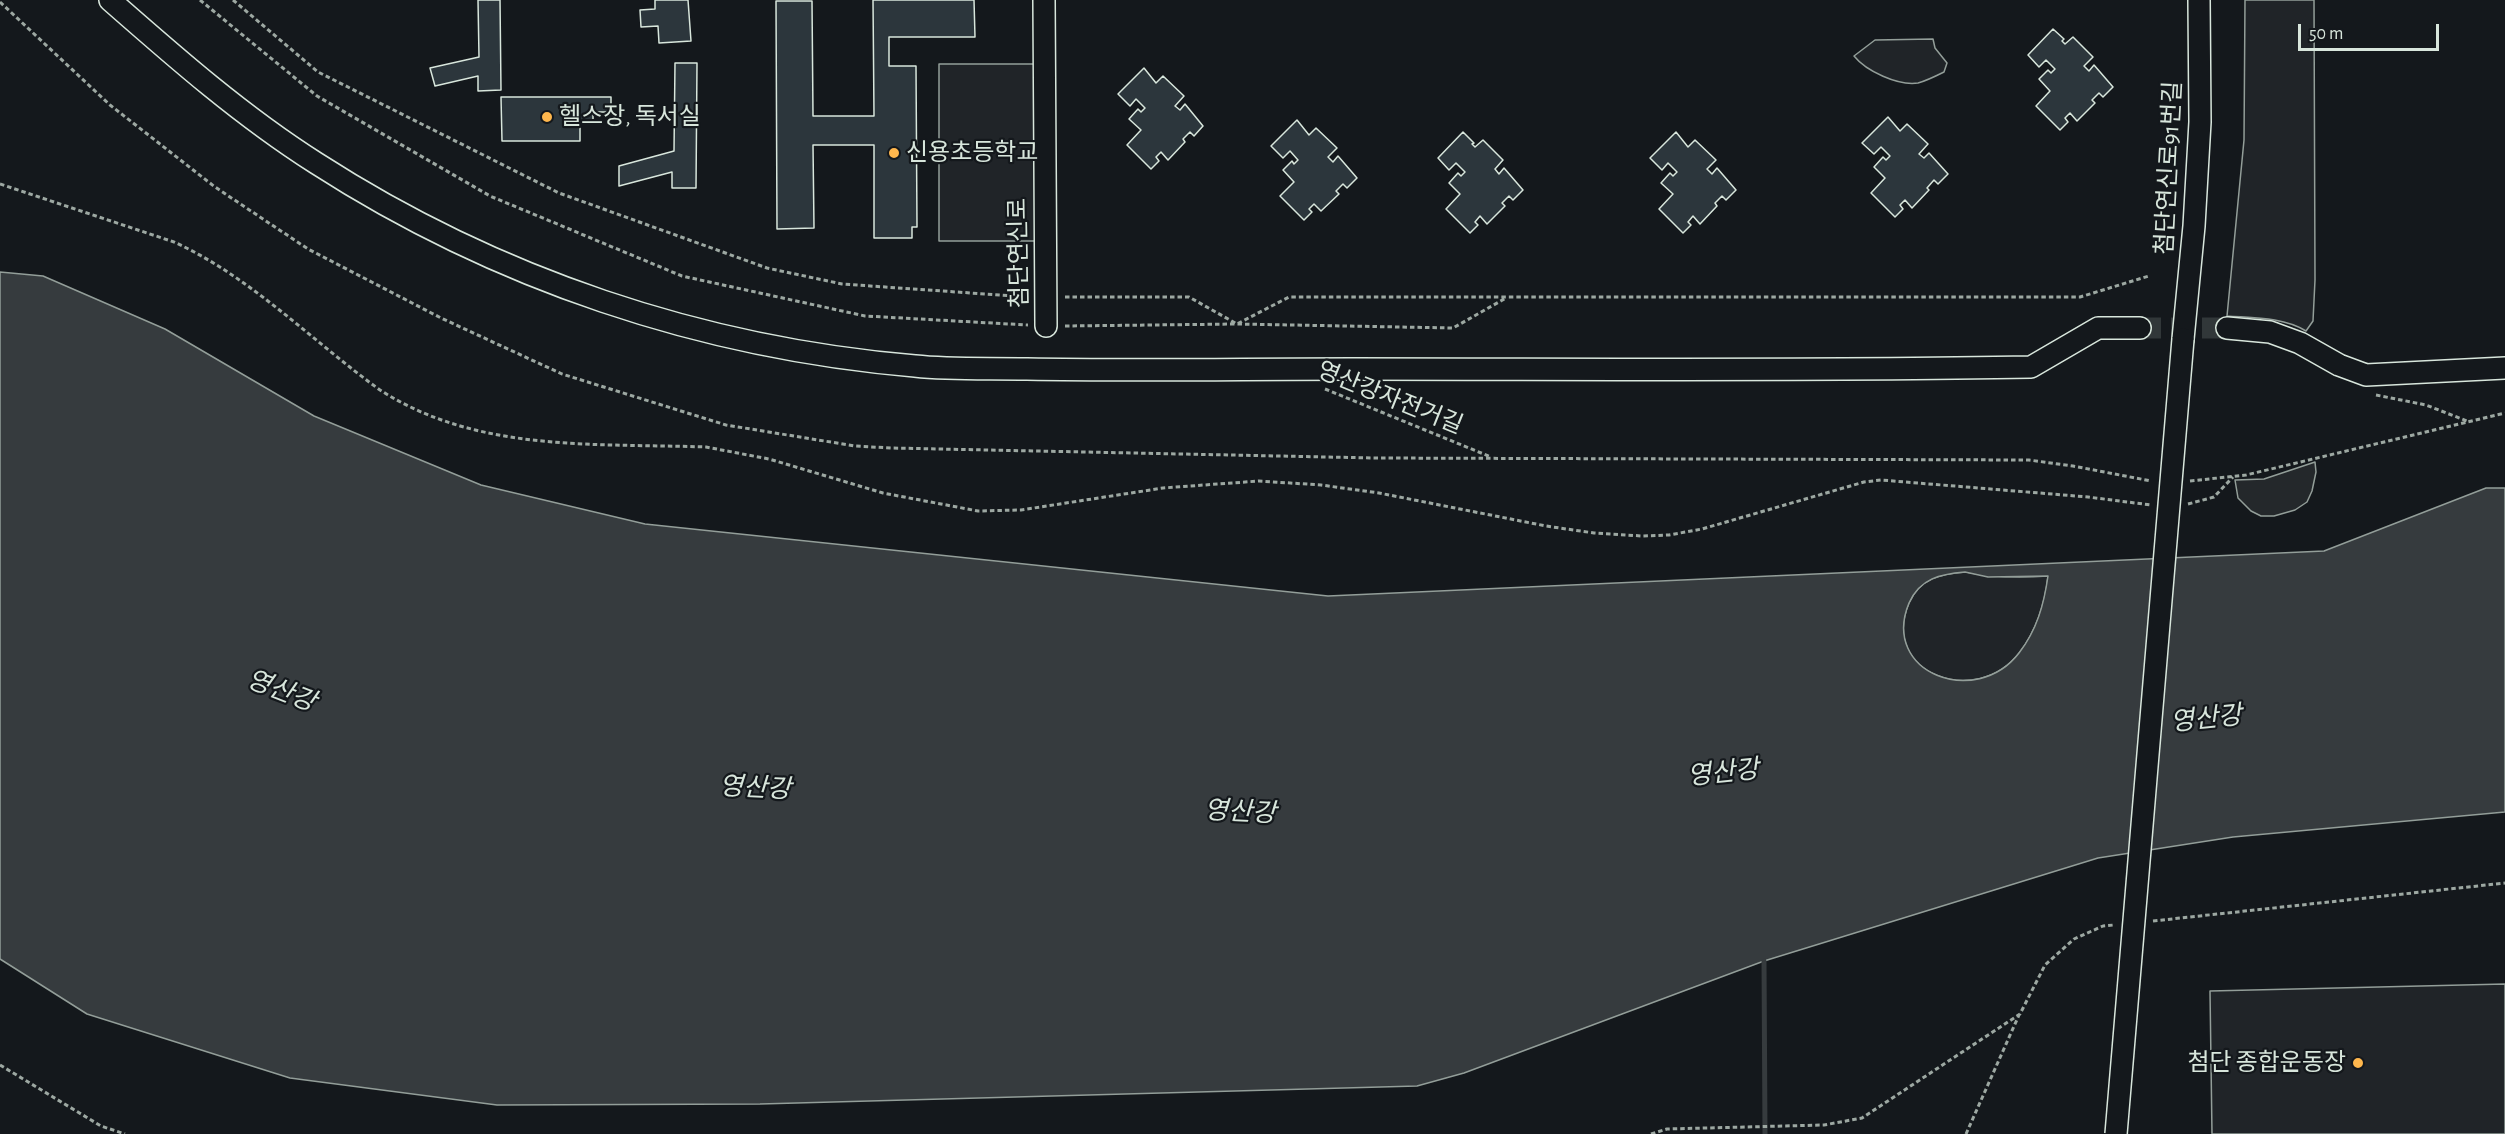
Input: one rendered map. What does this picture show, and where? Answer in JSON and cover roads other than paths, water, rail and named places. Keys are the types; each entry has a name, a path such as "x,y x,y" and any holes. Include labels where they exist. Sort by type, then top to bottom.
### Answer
{"street":[{"path":"110,0 238,108 316,163 406,216 485,256 573,292 677,324 756,344 837,358 920,367 1089,370 2019,368 2031,367 2098,328 2140,328"},
{"name":"첨단연신로","path":"1044,0 1044,297 1046,326"},
{"name":"첨단연신로91번길","path":"2116,1134 2194,226 2200,122 2199,0"},
{"path":"2227,328 2270,332 2300,343 2339,365 2366,375 2505,368"}],"water":[{"name":"영산강","path":"0,272 43,276 165,329 314,416 481,485 645,524 1328,596 2324,551 2486,488 2505,488 2505,812 2233,837 2098,858 1764,961 1464,1073 1417,1086 760,1104 497,1105 290,1078 87,1014 0,959","holes":["1965,572 1988,577 2048,576 2039,616 2031,635 2019,653 2001,670 1980,679 1958,680 1937,675 1920,664 1908,648 1904,628 1909,603 1919,588 1940,576"]}],"waterway":[{"path":"1764,961 1765,1134"}],"tunnel":[{"path":"2140,328 2227,328"}],"place":[{"name":"헬스장, 독서실","path":"547,117"},
{"name":"신용초등학교","path":"894,153"},
{"name":"첨단 종합운동장","path":"2358,1063"}]}
